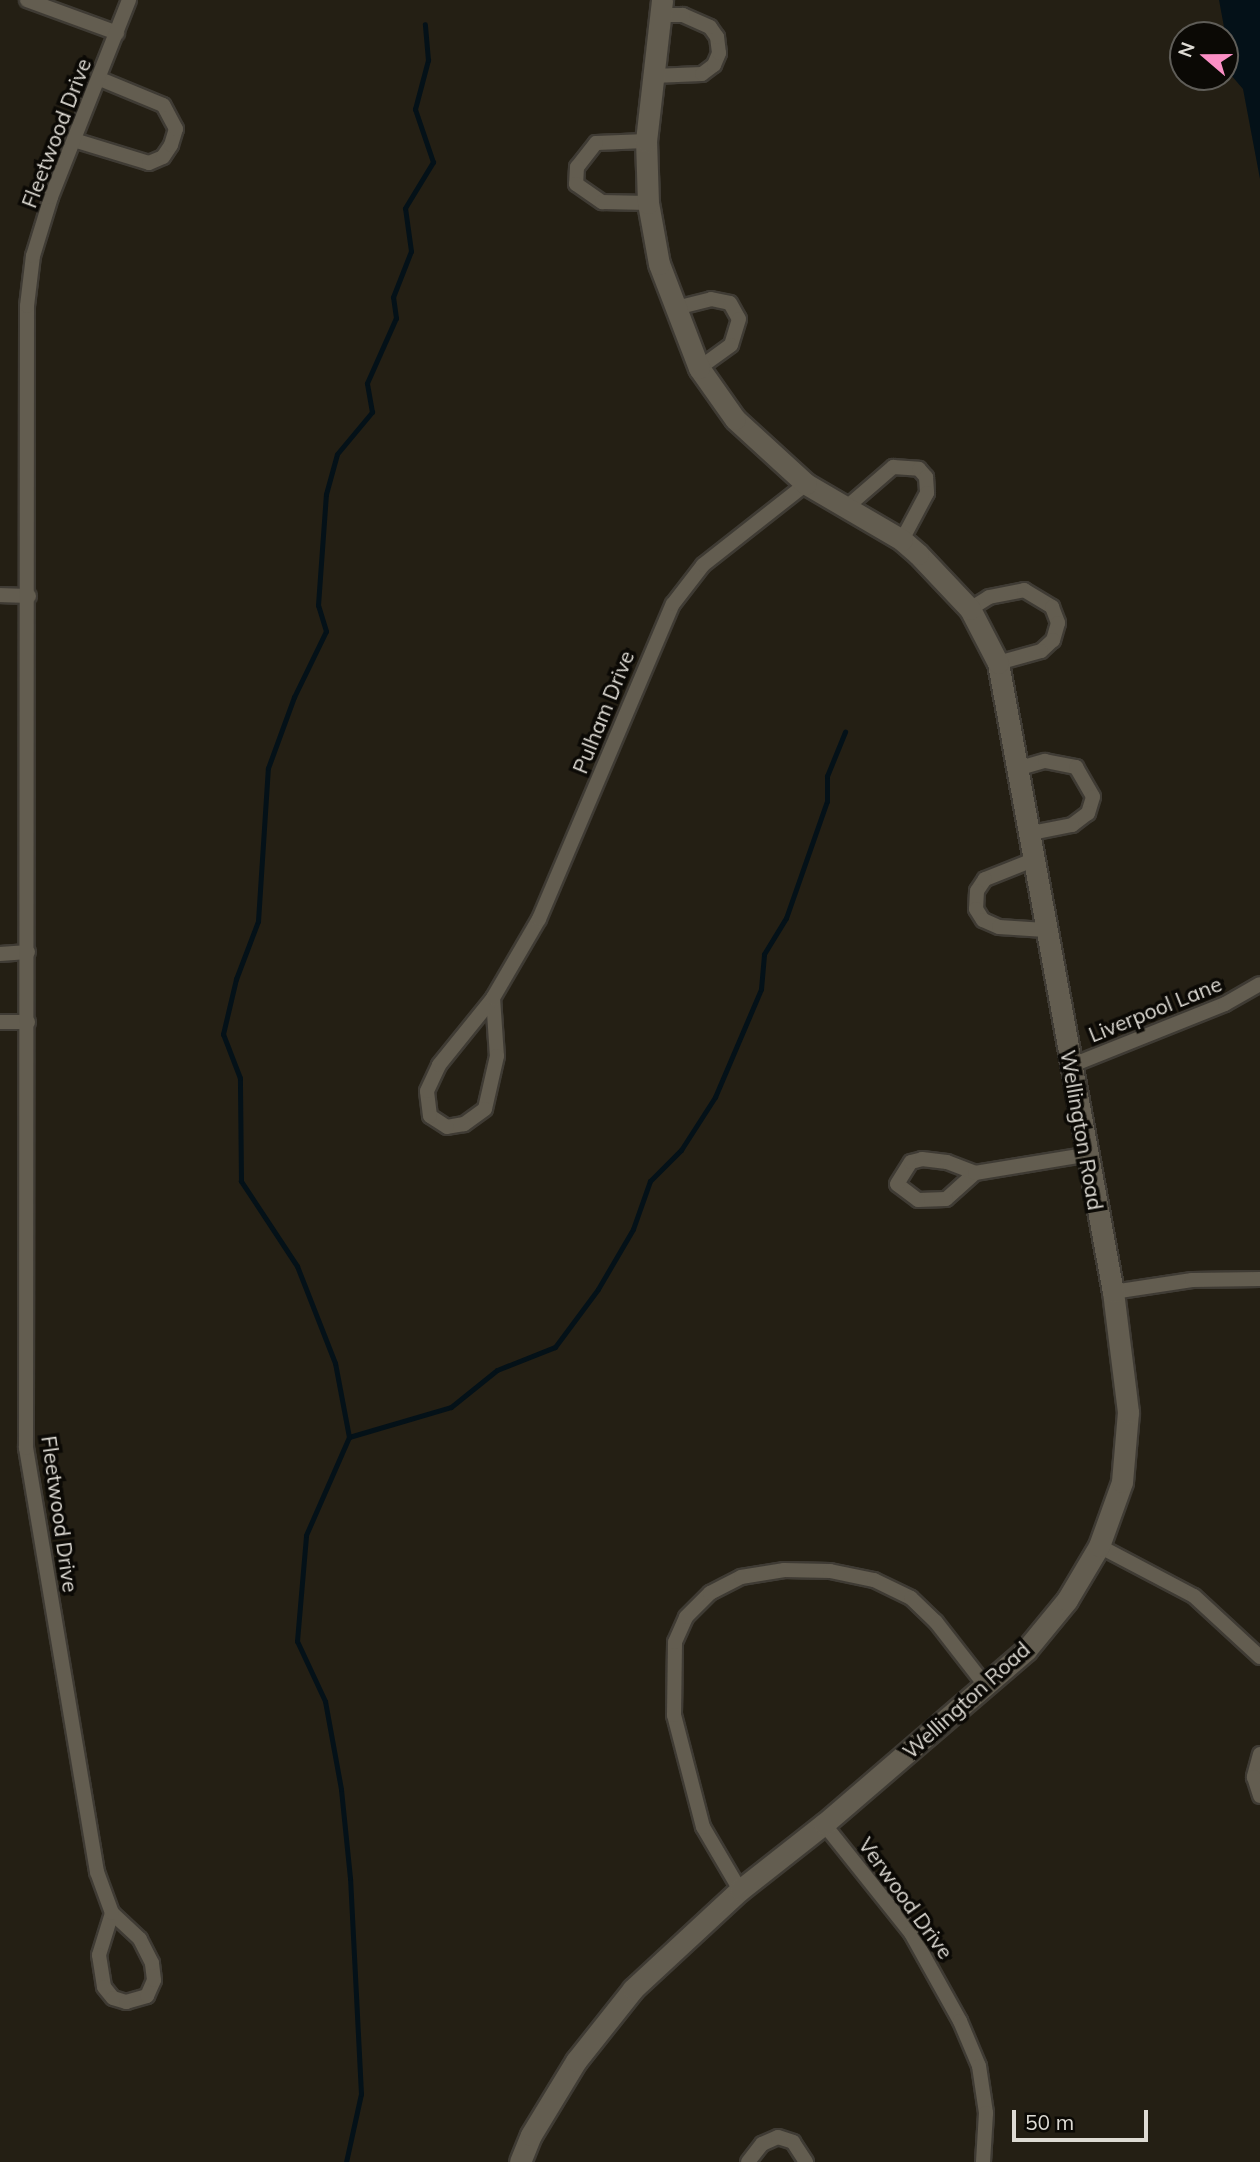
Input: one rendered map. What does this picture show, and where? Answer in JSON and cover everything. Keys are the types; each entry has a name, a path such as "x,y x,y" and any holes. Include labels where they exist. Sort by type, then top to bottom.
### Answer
{"street":[{"path":"27,0 117,33"},
{"name":"Fleetwood Drive","path":"112,1913 99,1955 104,1987 113,1998 126,2002 147,1996 154,1980 152,1963 140,1939 112,1913 97,1872 26,1448 29,293 33,256 129,0"},
{"path":"653,76 702,74 715,65 719,53 717,37 709,27 661,7"},
{"name":"Wellington Road","path":"520,2162 531,2134 576,2060 633,1989 740,1890 824,1824 1026,1650 1067,1600 1099,1546 1122,1482 1128,1412 1113,1292 1084,1155 1033,860 1020,768 998,663 970,609 902,540 848,506 806,484 734,419 699,368 659,264 648,203 646,141 661,7"},
{"path":"77,141 149,163 163,157 171,145 176,129 163,105 100,79"},
{"path":"646,141 596,143 578,167 576,184 602,202 648,203"},
{"path":"676,307 702,300 730,303 739,318 737,334 731,345 699,368"},
{"path":"848,506 893,467 919,469 926,477 927,493 902,540"},
{"name":"Pulham Drive","path":"493,998 497,1056 485,1109 464,1124 447,1126 430,1116 427,1091 439,1065 493,998 539,919 673,604 703,565 806,484"},
{"path":"970,609 989,597 1024,590 1052,607 1058,623 1053,640 1041,651 998,663"},
{"path":"0,595 29,596"},
{"path":"1020,768 1045,761 1076,767 1093,797 1088,813 1072,825 1031,833"},
{"path":"1033,860 985,878 977,891 975,909 983,920 999,927 1045,930"},
{"path":"0,954 28,952"},
{"name":"Liverpool Lane","path":"1070,1066 1259,988"},
{"path":"0,1022 28,1022"},
{"path":"975,1173 946,1199 918,1200 897,1184 911,1161 922,1159 947,1162 975,1173 1084,1155"},
{"path":"1113,1292 1192,1280 1260,1279"},
{"path":"1099,1546 1194,1596 1260,1657"},
{"path":"740,1890 703,1827 674,1716 675,1642 686,1617 710,1593 741,1577 784,1570 830,1571 874,1580 911,1598 936,1622 985,1685"},
{"path":"1260,1754 1254,1777 1260,1796"},
{"name":"Verwood Drive","path":"824,1824 911,1933 960,2021 979,2066 986,2113 983,2162"},
{"path":"748,2162 762,2144 778,2137 793,2142 807,2162"}],"shaded area":[{"path":"1219,0 1260,0 1260,179 1243,89 1239,84 1239,21 1223,21"}],"waterway":[{"path":"346,2162 361,2094 350,1878 341,1789 325,1701 297,1641 306,1535 349,1437 335,1363 297,1266 241,1181 240,1078 223,1034 236,979 258,921 268,768 294,697 326,631 318,605 326,494 337,454 372,412 367,383 396,318 393,297 411,251 405,208 433,162 415,109 428,60 425,24"},
{"path":"349,1437 451,1407 497,1370 555,1347 598,1289 633,1229 650,1181 681,1150 715,1097 761,989 764,954 786,918 827,801 827,776 845,732"}]}
